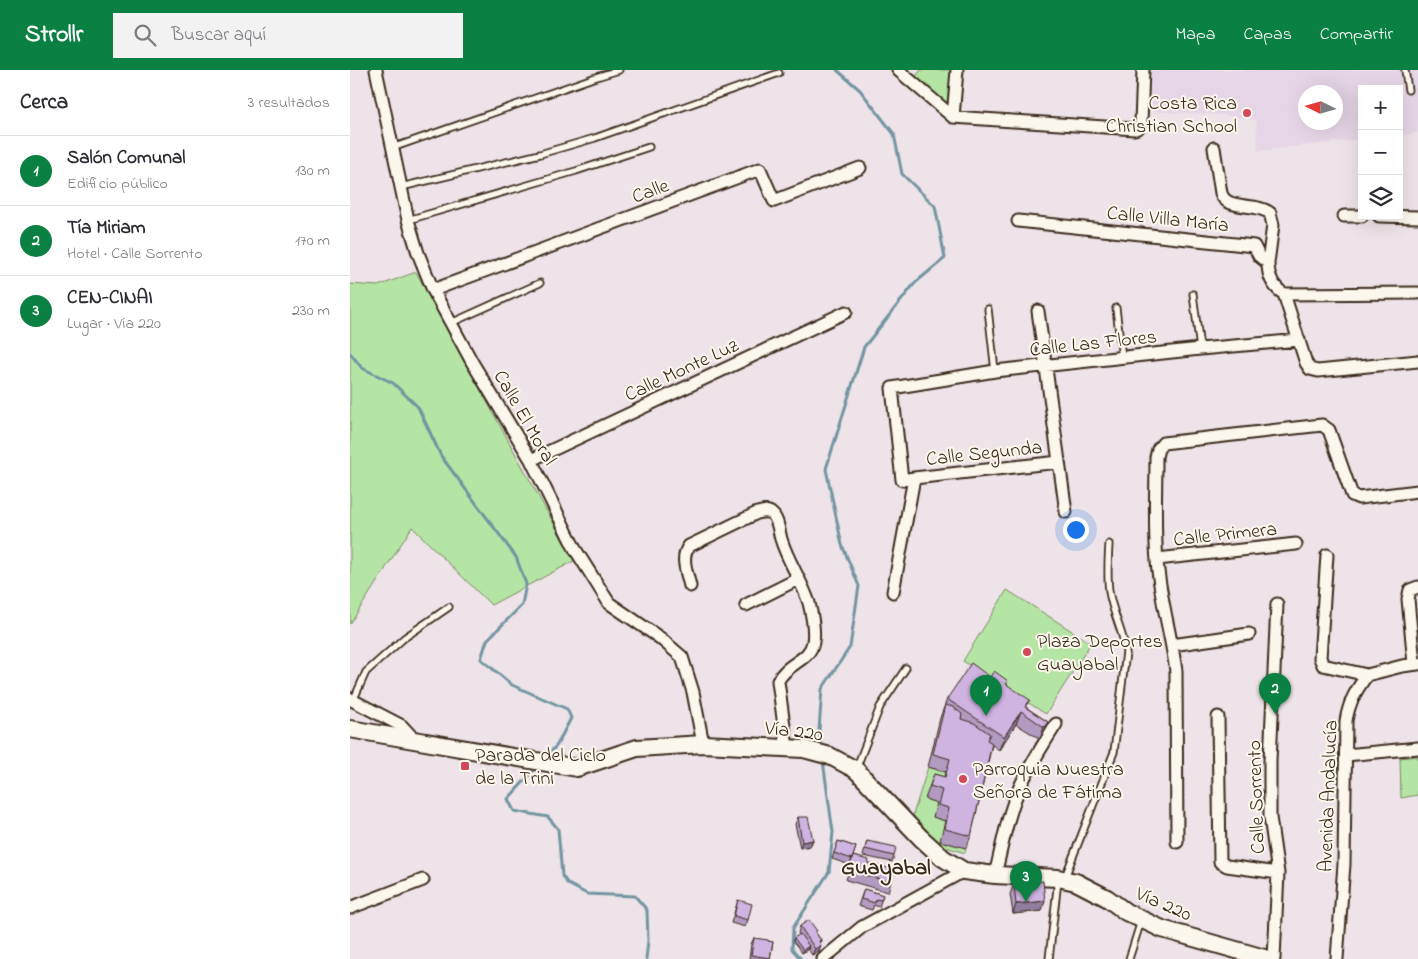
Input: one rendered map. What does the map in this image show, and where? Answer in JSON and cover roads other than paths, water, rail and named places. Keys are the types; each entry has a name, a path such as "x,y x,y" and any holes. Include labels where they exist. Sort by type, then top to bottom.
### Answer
{"main road":[{"name":"Vía 220","path":"350,729 577,768 637,748 703,744 804,749 830,756 856,770 921,838 943,858 964,871 995,875 1061,878 1076,882 1142,920 1162,929 1268,959"}],"street":[{"name":"Calle El Moral","path":"376,70 408,220 418,253 434,290 472,362 531,460 575,549 609,603 660,638 682,657 693,692 703,744"},
{"path":"898,70 953,117 1138,128 1141,123 1143,71"},
{"path":"953,117 957,70"},
{"path":"1214,148 1221,193 1224,199 1230,204 1262,208 1270,213 1273,225 1268,263"},
{"name":"Calle","path":"434,290 760,169 774,202 860,168"},
{"path":"1344,216 1358,216"},
{"path":"1403,217 1418,217"},
{"name":"Calle Villa María","path":"1018,221 1254,246 1259,256 1268,263 1268,273 1276,289 1284,294"},
{"path":"1418,293 1284,294 1306,363 1310,370 1318,371 1418,361"},
{"path":"1038,311 1066,512"},
{"name":"Calle Monte Luz","path":"531,460 846,312"},
{"name":"Calle Las Flores","path":"914,478 902,480 892,388 995,371 1299,340"},
{"path":"1177,842 1176,672 1161,595 1157,560 1156,457 1158,449 1163,443 1322,425 1329,430 1352,495 1359,498 1418,491"},
{"name":"Calle Segunda","path":"914,478 1059,462"},
{"path":"893,592 914,478"},
{"path":"690,586 684,558 689,546 757,513 765,511 772,514 776,519 784,551 809,603 812,620 813,643 810,651 789,666 781,674 778,681 787,748"},
{"name":"Calle Primera","path":"1157,560 1296,544"},
{"path":"1327,555 1320,658 1323,665 1330,668 1367,675 1416,664 1408,599 1414,588"},
{"path":"746,605 798,579"},
{"name":"Calle Sorrento","path":"1274,959 1278,873 1270,817 1270,761 1277,604"},
{"path":"1172,645 1249,634"},
{"name":"Avenida Andalucía","path":"1337,959 1344,864 1346,721 1348,707 1367,675"},
{"path":"352,700 402,726 414,739"},
{"path":"1218,717 1220,862 1227,866 1278,873"},
{"path":"995,875 1018,790 1032,762 1056,724"},
{"path":"1346,755 1418,748"},
{"path":"823,959 862,927 964,871"},
{"path":"350,908 422,880"}],"lane":[{"path":"392,148 619,70"},
{"path":"1405,70 1408,90"},
{"path":"401,187 540,154 595,138 779,72"},
{"path":"408,220 576,171 649,147"},
{"path":"451,323 540,283"},
{"path":"1193,294 1200,349"},
{"path":"1116,308 1122,358"},
{"path":"988,310 995,371"},
{"path":"1049,959 1061,878 1099,793 1114,752 1117,733 1126,652 1109,593 1109,544"},
{"path":"352,700 366,672 404,638 449,607"},
{"path":"856,770 880,707 906,668"},
{"path":"1129,959 1142,920"}],"waterway":[{"path":"821,747 819,730 822,689 850,647 859,586 842,545 826,469 864,347 915,283 945,258 935,206 902,174 894,134 860,90 837,70"},
{"path":"350,353 362,368 393,383 418,407 441,456 516,557 526,584 522,605 487,640 481,659 512,685 567,709 571,718 557,745 546,757"},
{"path":"801,959 792,949 793,928 829,872 833,832 823,761"},
{"path":"537,767 508,799 514,811 548,817 558,829 562,876 568,884 587,894 635,896 647,910 648,941 646,959"}],"place":[{"name":"Costa Rica Christian School","path":"1247,113"},
{"name":"Plaza Deportes Guayabal","path":"1027,652"},
{"name":"Tía Miriam","path":"1275,714"},
{"name":"Salón Comunal","path":"986,716"},
{"name":"Parada del Ciclo de la Trini","path":"465,766"},
{"name":"Parroquia Nuestra Señora de Fátima","path":"963,779"},
{"name":"CEN-CINAI","path":"1026,902"}],"district":[{"name":"Guayabal","path":"886,866"}]}
